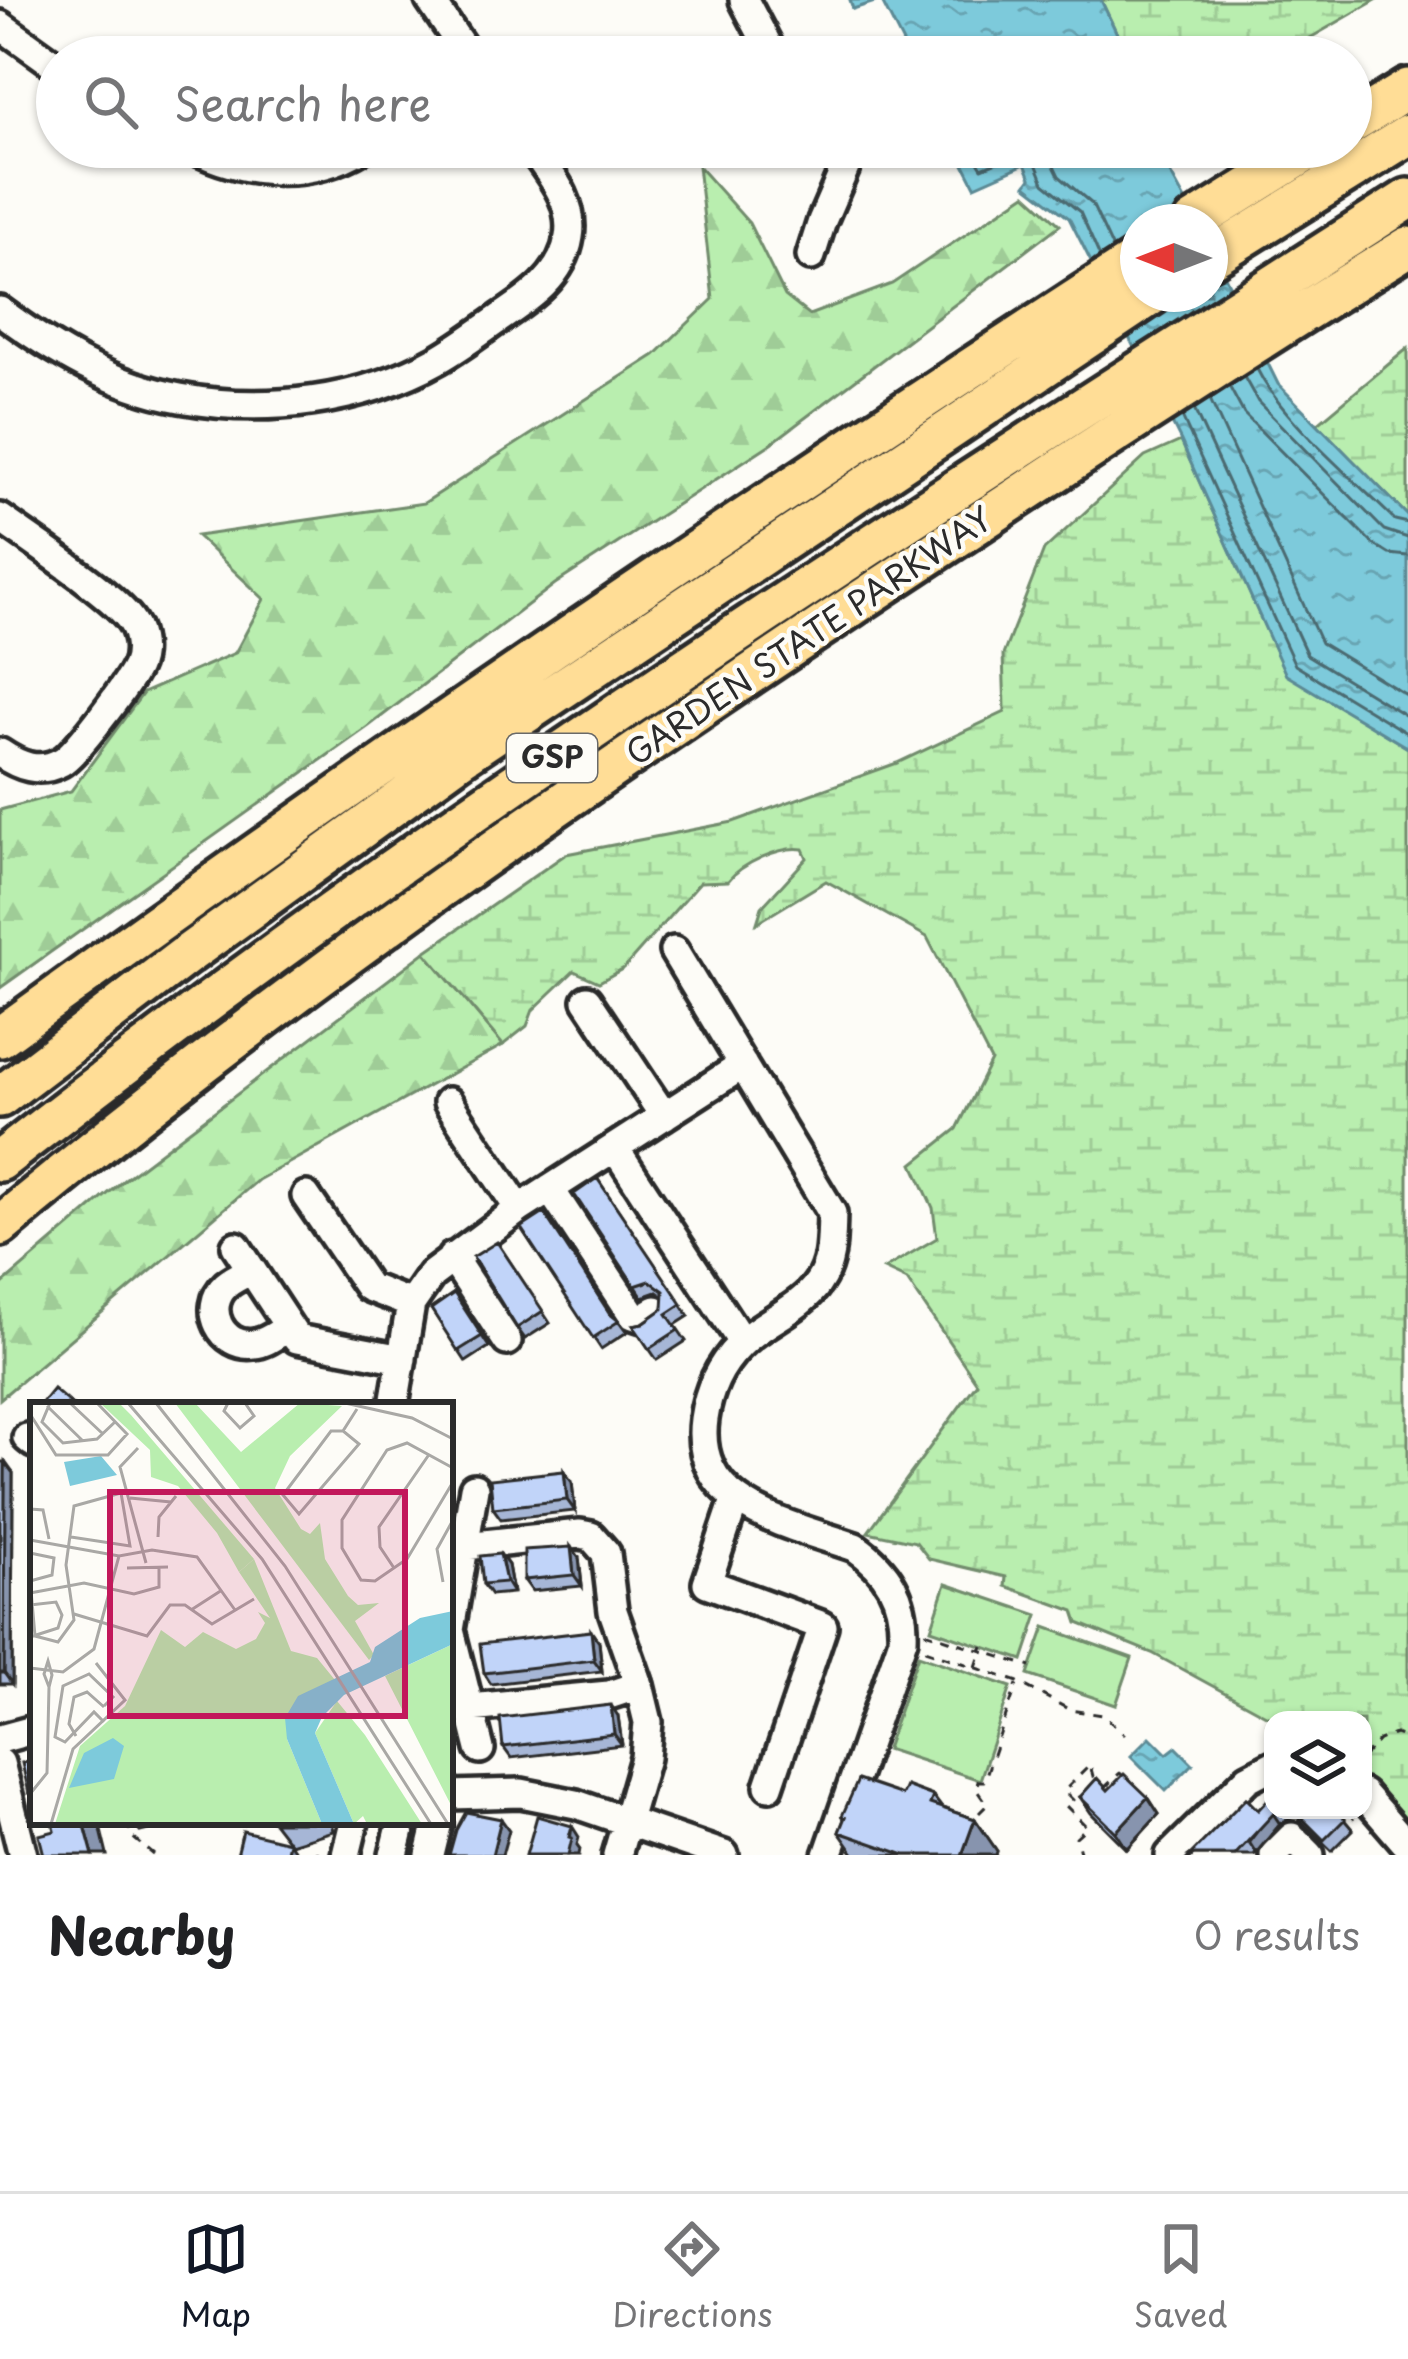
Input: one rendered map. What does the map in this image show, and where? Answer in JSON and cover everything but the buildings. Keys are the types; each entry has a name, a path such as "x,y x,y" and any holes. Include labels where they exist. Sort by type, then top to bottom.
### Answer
{"highway":[{"path":"1372,111 1408,89"},
{"path":"1372,157 1408,134"},
{"path":"1223,204 1280,168"},
{"path":"1228,247 1354,168"},
{"name":"GARDEN STATE PARKWAY","path":"0,1226 250,1029 460,874 1113,434 1291,297 1408,199"},
{"name":"GARDEN STATE PARKWAY","path":"0,1161 377,880 858,553 1123,382 1291,297 1408,247"},
{"name":"GSP","path":"0,1037 473,700 1120,271"},
{"name":"GSP","path":"0,1096 445,768 1125,312"}],"street":[{"path":"430,0 455,36"},
{"path":"744,0 763,36"},
{"path":"0,25 36,51"},
{"path":"249,168 266,172 313,168"},
{"path":"0,311 97,372 180,398 269,406 353,393 437,360 526,301 554,275 570,234 560,188 546,168"},
{"path":"811,256 845,168"},
{"path":"836,504 858,553"},
{"path":"0,518 109,600 132,621 140,644 137,665 75,750 60,762 40,768 20,766 0,753"},
{"path":"674,951 832,1213 831,1257 817,1286 742,1342 714,1381 703,1428 712,1475 748,1509 855,1547 883,1570 900,1601 903,1639 828,1855"},
{"path":"586,1000 664,1116"},
{"path":"395,1402 411,1304 419,1288 452,1257 519,1209 743,1065"},
{"path":"448,1102 519,1209"},
{"path":"615,1148 742,1342"},
{"path":"550,1189 633,1315 642,1318 656,1310"},
{"path":"306,1196 368,1287 411,1304"},
{"path":"452,1257 507,1342"},
{"path":"289,1327 260,1344 238,1345 221,1333 215,1316 217,1299 244,1258 297,1339 402,1359"},
{"path":"453,1613 474,1488"},
{"path":"735,1500 707,1583 823,1626 769,1786"},
{"path":"465,1546 580,1534 599,1543 606,1553 613,1611 639,1685 648,1740 617,1855"},
{"path":"453,1642 480,1749"},
{"path":"470,1708 609,1695 639,1685"},
{"path":"0,1739 30,1731"},
{"path":"1170,1855 1248,1778 1264,1770"},
{"path":"13,1774 23,1855"},
{"path":"453,1795 521,1793 576,1804 724,1855"},
{"path":"1372,1819 1398,1847"},
{"path":"346,1855 353,1825"},
{"path":"394,1855 401,1825"},
{"path":"430,1855 437,1825"},
{"path":"1274,1855 1292,1837 1310,1855"}],"path":[{"path":"923,1631 1031,1667"},
{"path":"918,1648 1018,1682 1070,1710 1105,1717 1125,1735"},
{"path":"973,1670 982,1648"},
{"path":"979,1813 987,1805 976,1789 978,1780 984,1780 1018,1682"},
{"path":"1096,1727 1105,1717"},
{"path":"1372,1747 1395,1734 1408,1739"},
{"path":"1081,1855 1076,1837 1087,1827 1066,1806 1073,1799 1064,1790 1090,1765 1102,1790 1120,1773 1131,1784"},
{"path":"1343,1819 1348,1824"},
{"path":"128,1825 132,1837 154,1855"},
{"path":"241,1855 244,1825"},
{"path":"284,1854 303,1850 332,1855"}],"green space":[{"path":"1101,0 1376,0 1313,36 1118,36"},
{"path":"698,168 749,223 785,296 809,315 892,284 1026,194 1060,225 772,443 555,584 369,726 0,988 0,810 71,791 143,693 235,653 264,599 197,536 424,503 655,355 713,299"},
{"path":"1408,348 1408,516 1317,424"},
{"path":"1181,441 1286,674 1408,748 1408,1827 1372,1786 1372,1711 1264,1714 1152,1653 1078,1623 1074,1611 1005,1586 1006,1577 929,1559 916,1542 868,1532 977,1383 907,1280 884,1269 937,1238 933,1208 913,1164 957,1129 991,1061 927,937 826,881 757,923 762,907 807,858 803,849 784,850 752,862 728,881 700,882 624,968 599,982 574,971 533,1010 527,1026 503,1045 425,952 566,854 733,822 897,763 1005,712 1003,655 1044,550 1145,457"},
{"path":"425,952 503,1045 258,1180 0,1399 0,1286 125,1179"},
{"path":"946,1584 1038,1615 1023,1660 931,1629"},
{"path":"1045,1627 1132,1658 1116,1705 1028,1675"},
{"path":"918,1655 1011,1687 980,1780 886,1749"}],"water":[{"path":"850,0 881,0 853,9"},
{"path":"881,0 1101,0 1118,36 899,36"},
{"path":"966,168 1016,168 975,186"},
{"path":"1027,168 1168,168 1187,204 1120,204 1120,312 1228,312 1228,283 1278,384 1408,516 1408,748 1286,675 1181,441 1069,218 1026,185 1031,178"},
{"path":"1150,1737 1167,1754 1176,1747 1193,1764 1166,1791 1131,1756"}]}
